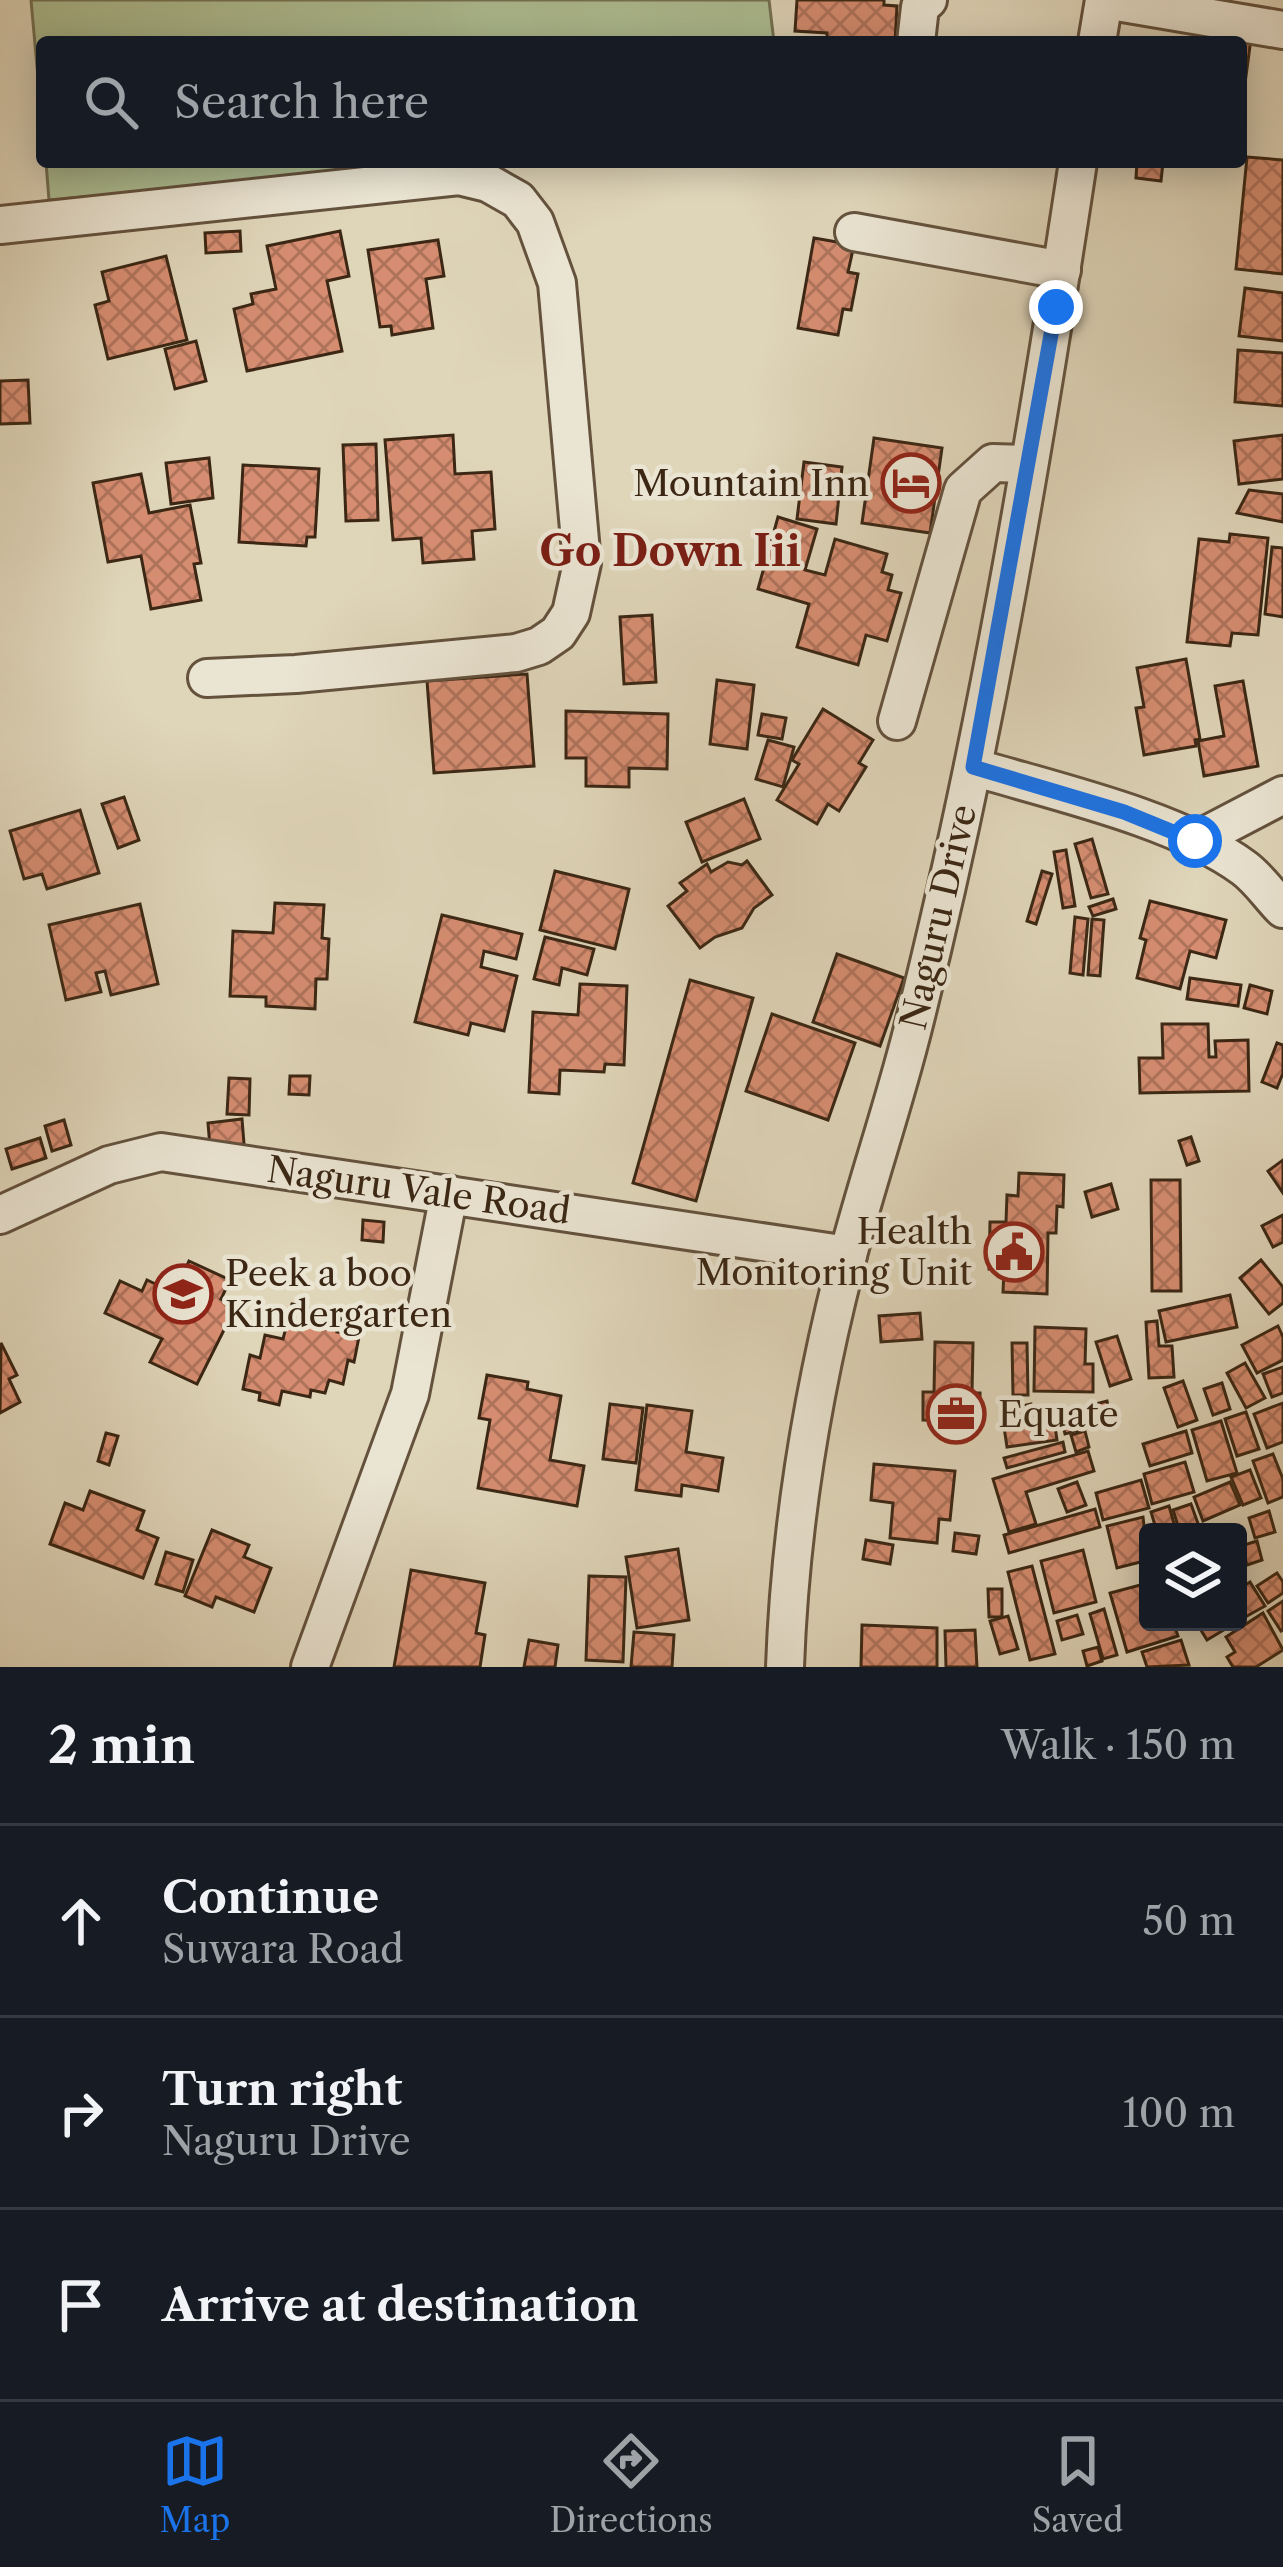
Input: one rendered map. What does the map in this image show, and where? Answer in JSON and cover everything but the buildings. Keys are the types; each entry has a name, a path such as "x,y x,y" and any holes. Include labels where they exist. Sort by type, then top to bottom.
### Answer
{"street":[{"path":"917,36 920,7 928,0"},
{"path":"1098,36 1105,0 1283,30"},
{"name":"Naguru Drive","path":"784,1667 794,1510 817,1386 848,1255 913,1030 973,767 1077,168"},
{"path":"0,224 459,176 488,183 518,200 536,222 557,284 582,563 571,613 558,633 516,653 296,674 207,677"},
{"path":"854,232 1062,271"},
{"path":"897,721 963,490 993,463 1029,464"},
{"path":"973,767 1124,812 1195,841 1248,871 1283,909"},
{"path":"1195,841 1283,795"},
{"name":"Naguru Vale Road","path":"0,1215 110,1165 161,1153 848,1255"},
{"path":"310,1667 410,1394 449,1194"}],"green space":[{"path":"31,0 769,0 773,36 36,36 36,55"},
{"path":"46,168 414,168 49,200"}],"place":[{"name":"Mountain Inn","path":"911,483"},
{"name":"Health Monitoring Unit","path":"1014,1252"},
{"name":"Peek a boo Kindergarten","path":"183,1294"},
{"name":"Equate","path":"956,1414"}],"district":[{"name":"Go Down Iii","path":"670,551"}],"route":[{"path":"1056,307 973,767 1124,812 1195,841"}]}
